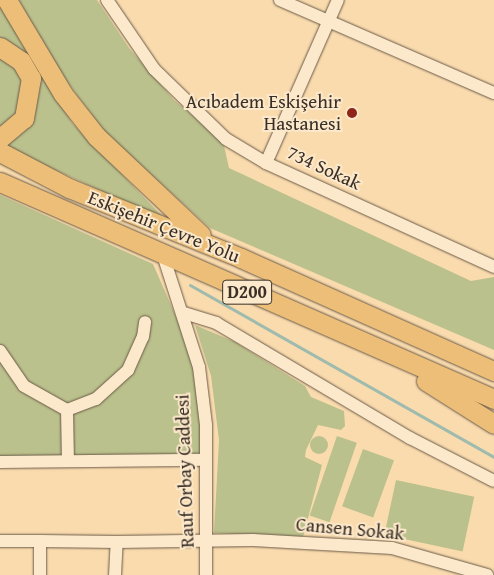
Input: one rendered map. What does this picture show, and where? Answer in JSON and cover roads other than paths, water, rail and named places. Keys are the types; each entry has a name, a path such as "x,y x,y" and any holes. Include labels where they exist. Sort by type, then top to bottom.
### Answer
{"highway":[{"path":"7,0 63,94 96,136 192,229 242,258"},
{"path":"0,47 21,61 31,78 24,118 0,138"},
{"name":"Eskişehir Çevre Yolu","path":"0,152 69,188 242,258 494,371"},
{"name":"Eskişehir Çevre Yolu","path":"0,182 494,399"},
{"path":"394,356 418,377 494,424"}],"street":[{"name":"734 Sokak","path":"107,0 179,98 226,139 266,163 494,267"},
{"path":"280,0 329,24 494,93"},
{"path":"266,163 338,0"},
{"name":"Rauf Orbay Caddesi","path":"162,252 184,313 199,367 206,460 206,575"},
{"path":"184,313 216,323 418,442 494,481"},
{"path":"0,351 24,386 67,410 96,399 128,370 143,337 145,322"},
{"path":"67,410 68,462"},
{"path":"0,462 206,460"},
{"name":"Cansen Sokak","path":"0,541 117,542 206,540 392,548 487,575"},
{"path":"40,541 40,575"},
{"path":"115,575 117,542"}],"waterway":[{"path":"190,285 494,457"}],"place":[{"name":"Acıbadem Eskişehir Hastanesi","path":"352,113"}]}
